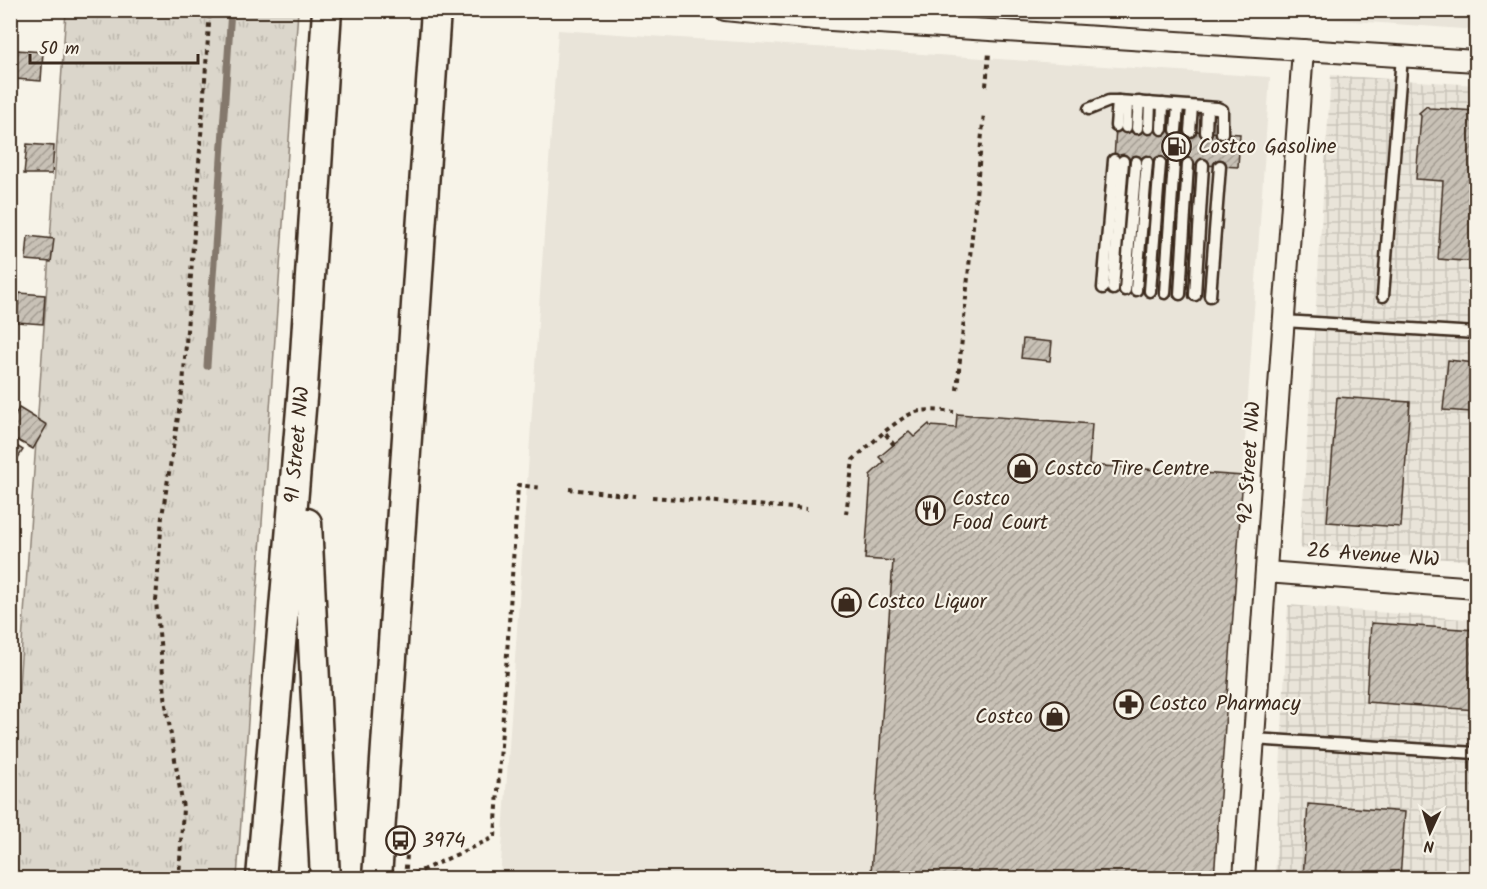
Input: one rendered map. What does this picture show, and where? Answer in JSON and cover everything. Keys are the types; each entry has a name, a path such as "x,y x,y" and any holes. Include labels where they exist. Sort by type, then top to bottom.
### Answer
{"main road":[{"name":"91 Street NW","path":"261,879 303,386 327,10"},
{"path":"378,879 436,10"},
{"path":"303,386 310,599 325,879"}],"street":[{"path":"725,10 815,19 1476,61"},
{"name":"92 Street NW","path":"1245,879 1253,739 1304,50"},
{"name":"26 Avenue NW","path":"1266,572 1476,588"}],"lane":[{"path":"1383,296 1402,56"},
{"path":"1089,109 1109,101 1122,101 1222,110 1222,133"},
{"path":"1121,127 1122,101"},
{"path":"1143,128 1144,103"},
{"path":"1162,129 1163,104"},
{"path":"1176,130 1178,106"},
{"path":"1190,131 1192,106"},
{"path":"1206,132 1207,108"},
{"path":"1108,288 1119,161"},
{"path":"1131,290 1141,162"},
{"path":"1150,291 1160,163"},
{"path":"1165,292 1174,164"},
{"path":"1180,294 1188,164"},
{"path":"1195,295 1203,165"},
{"path":"1210,296 1220,166"},
{"path":"1284,321 1476,333"},
{"path":"1253,739 1476,753"}],"path":[{"path":"179,879 183,808 165,695 156,601 162,516 183,387 210,10"},
{"path":"986,86 989,53"},
{"path":"957,390 984,113"},
{"path":"846,514 853,460 904,417 923,409 954,412"},
{"path":"884,432 894,445"},
{"path":"408,844 405,878 495,837 518,485 543,488"},
{"path":"569,489 634,496"},
{"path":"652,497 807,509"}],"shaded area":[{"path":"1220,11 1476,11 1476,30"},
{"path":"558,30 1270,77 1215,878 500,878"},
{"path":"1331,75 1476,85 1476,561 1300,549"},
{"path":"1288,605 1476,620 1476,878 1275,878"}],"green space":[{"path":"66,11 298,11 237,878 11,878 11,801"}],"building":[{"path":"10,10 14,10 12,39 10,39"},
{"path":"17,50 43,52 41,81 15,79"},
{"path":"1427,106 1476,111 1476,262 1438,259 1443,181 1416,179 1421,116 1419,113"},
{"name":"Costco Gasoline","path":"1116,126 1240,134 1238,167 1114,160"},
{"path":"27,144 54,146 52,174 24,174"},
{"path":"28,236 54,239 51,262 26,260"},
{"path":"19,293 45,295 43,324 17,322"},
{"path":"1023,339 1052,342 1050,361 1021,358"},
{"path":"1448,360 1475,363 1471,412 1443,410"},
{"path":"1337,397 1410,402 1401,527 1327,522"},
{"path":"19,408 47,425 33,449 10,436 10,424"},
{"name":"Costco","path":"957,414 1092,424 1089,465 1243,476 1214,878 954,878 871,873 893,561 865,559 870,475 884,462 879,457 909,432 914,437 929,424 930,426 956,428"},
{"path":"10,442 23,450 10,470"},
{"path":"1371,623 1476,630 1476,710 1366,702"},
{"path":"1308,804 1405,812 1400,878 1303,878"}],"waterway":[{"path":"207,366 231,10"}],"place":[{"name":"Costco Gasoline","path":"1177,147"},
{"name":"Costco Tire Centre","path":"1023,469"},
{"name":"Costco Food Court","path":"931,511"},
{"name":"Costco Liquor","path":"846,602"},
{"name":"Costco Pharmacy","path":"1128,704"},
{"name":"Costco","path":"1054,717"},
{"name":"3974","path":"401,841"}]}
